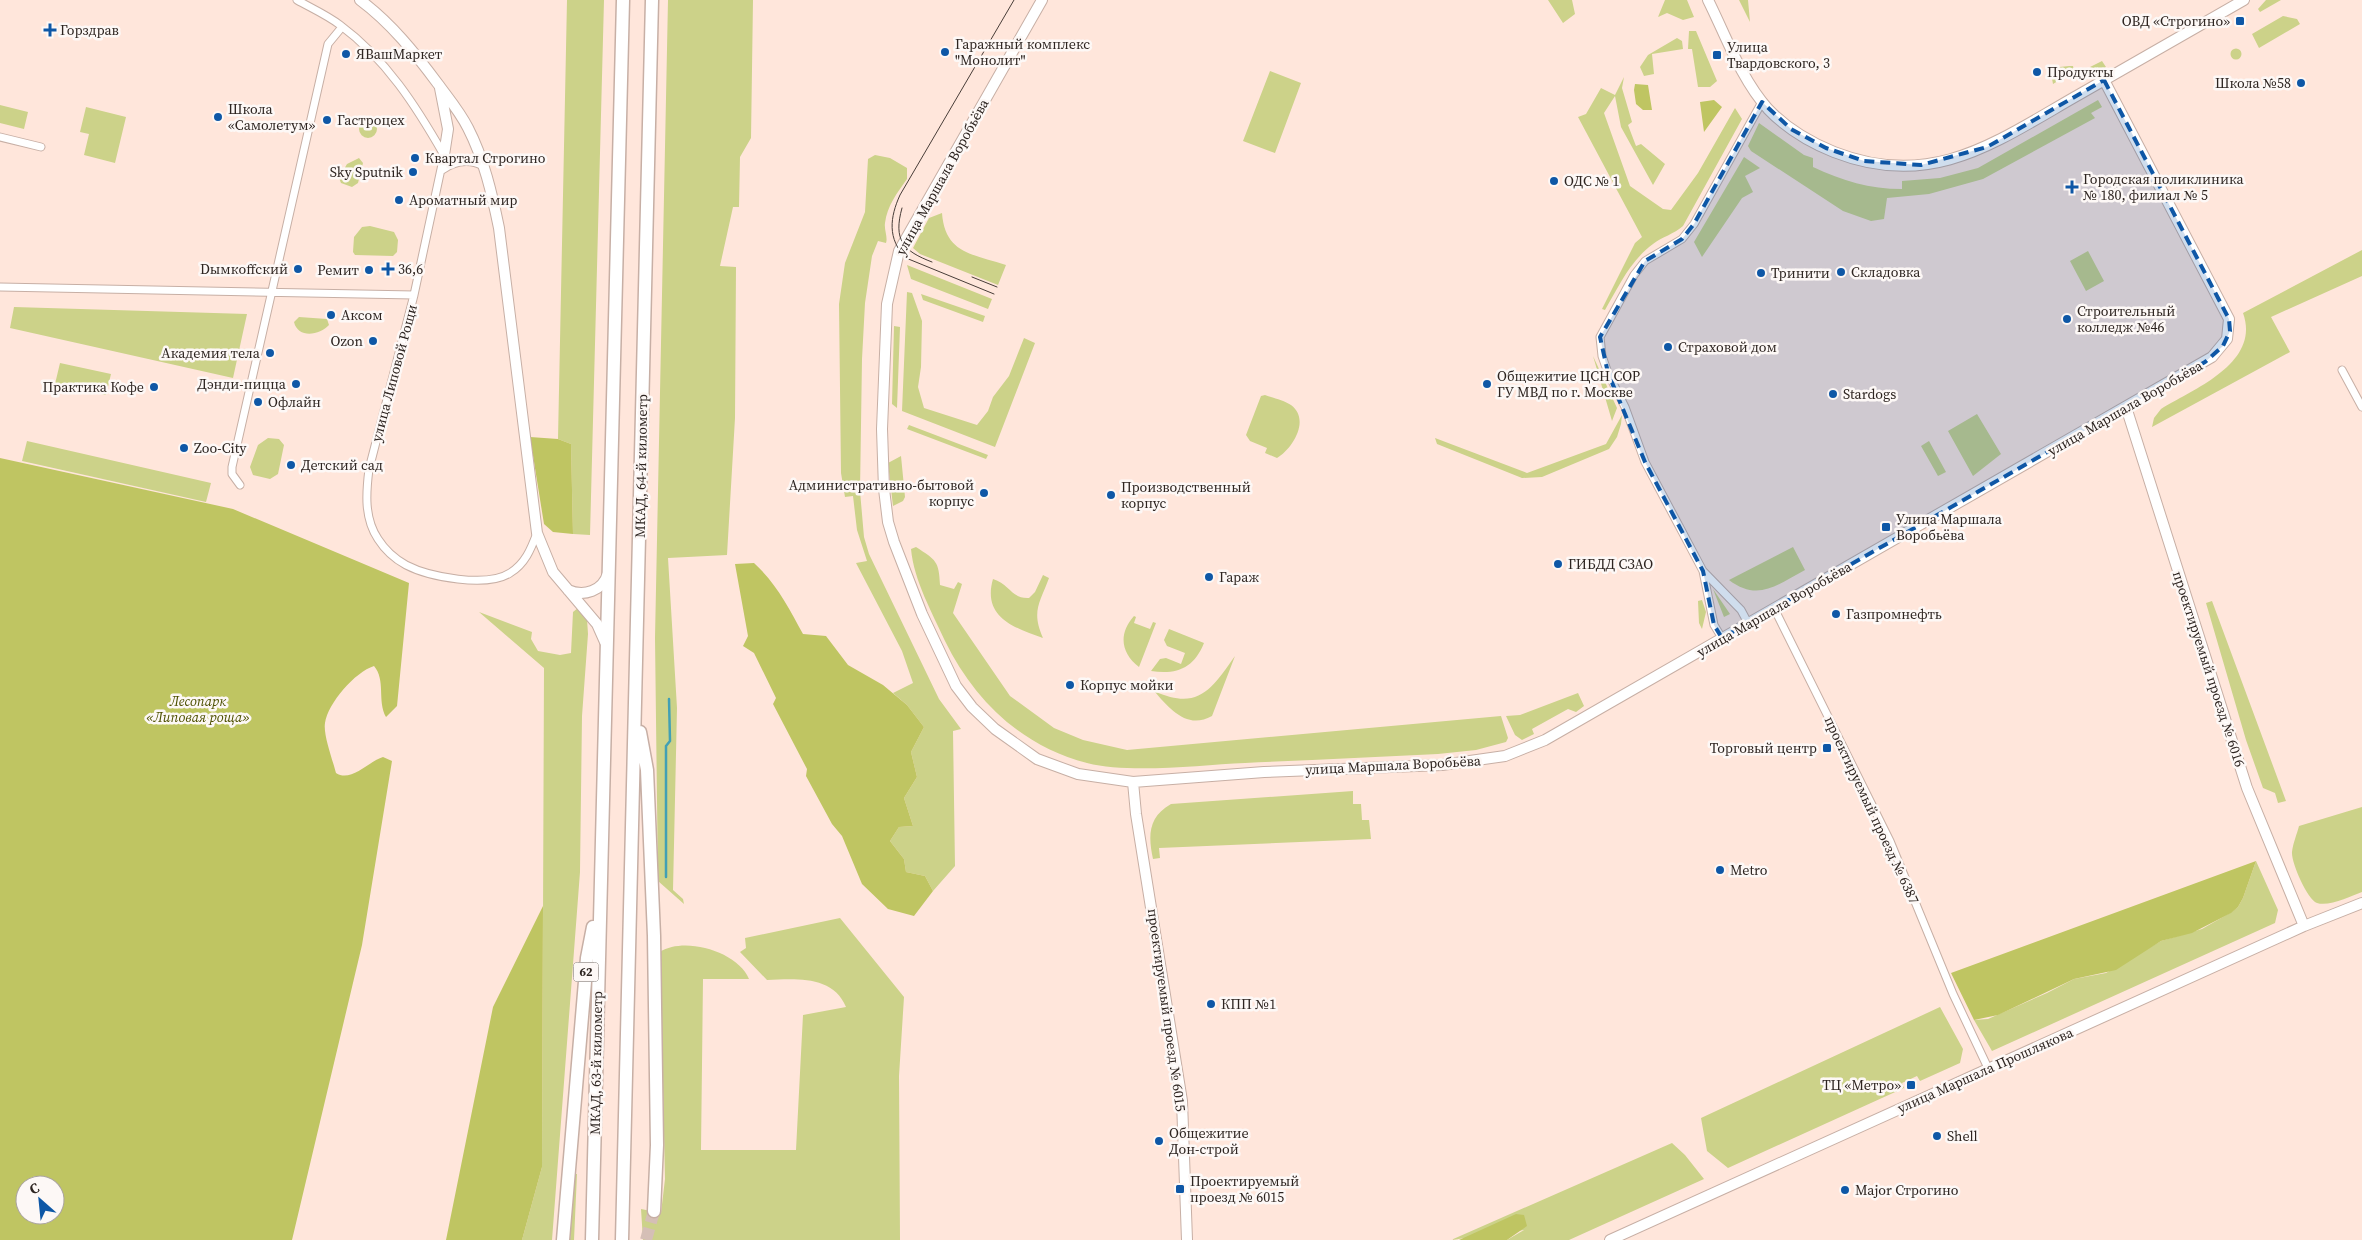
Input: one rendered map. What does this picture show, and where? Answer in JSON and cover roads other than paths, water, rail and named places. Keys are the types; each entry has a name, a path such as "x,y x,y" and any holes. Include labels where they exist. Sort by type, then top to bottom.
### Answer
{"highway":[{"path":"607,649 622,0"},
{"name":"МКАД, 64-й километр","path":"622,1240 652,0"},
{"name":"МКАД, 63-й километр","path":"592,1240 607,649"},
{"path":"635,707 647,770 654,936 657,1145 654,1211"},
{"name":"62","path":"563,1240 587,958 600,890"}],"street":[{"path":"297,0 342,27 391,73 414,105 444,155"},
{"path":"360,0 392,28 456,107 469,129 483,166 493,201 506,271 537,533 553,572 597,624 607,649"},
{"name":"улица Маршала Воробьёва","path":"1042,0 898,256 887,304 882,429 885,504 894,542 922,614 952,678 972,707 1019,748 1050,765 1099,778 1133,782 1264,772 1442,765 1488,760 1522,750 1545,740 2212,357 2227,338 2230,324 2208,277 2104,80"},
{"path":"1708,0 1735,56 1762,102 1791,130 1826,148 1873,163 1922,165 1959,157 1987,147 2244,0"},
{"path":"240,485 232,474 232,467 328,44 342,27"},
{"path":"440,87 448,129 444,155"},
{"path":"1748,623 1741,610 1703,571 1645,462 1625,407 1608,373 1600,337 1639,268 1645,261 1682,239 1694,224 1762,102"},
{"path":"0,137 41,147"},
{"name":"улица Липовой Рощи","path":"444,155 414,296 369,469 366,488 369,521 378,539 390,553 406,564 423,572 465,580 491,580 509,574 522,564 537,533"},
{"path":"442,170 459,162 467,161 483,166"},
{"path":"0,287 414,296"},
{"path":"2342,370 2362,407"},
{"name":"проектируемый проезд № 6016","path":"2126,407 2247,788 2304,926"},
{"path":"528,554 535,552 545,555"},
{"path":"568,590 583,594 591,592 604,583 608,569"},
{"path":"1703,571 1714,625 1722,638"},
{"name":"проектируемый проезд № 6387","path":"1774,608 1890,842 1953,994 1988,1068"},
{"name":"проектируемый проезд № 6015","path":"1133,782 1136,814 1182,1101 1187,1240"},
{"name":"улица Маршала Прошлякова","path":"1610,1240 1988,1068 2304,926 2362,902"}],"waterway":[{"path":"666,877 666,746 670,741 669,699"}],"tunnel":[{"path":"646,1240 654,1211"}],"tram line":[{"path":"994,294 906,258 900,251 893,236 892,220 900,195 1014,0"},
{"path":"902,208 899,228 903,243 907,249 932,262"},
{"path":"972,277 997,287"}],"place":[{"name":"ОВД «Строгино»","path":"2240,21"},
{"name":"Горздрав","path":"50,30"},
{"name":"Гаражный комплекс \"Монолит\"","path":"945,52"},
{"name":"ЯВашМаркет","path":"346,54"},
{"name":"Улица Твардовского, 3","path":"1717,55"},
{"name":"Продукты","path":"2037,72"},
{"name":"Школа №58","path":"2301,83"},
{"name":"Школа «Самолетум»","path":"218,117"},
{"name":"Гастроцех","path":"327,120"},
{"name":"Квартал Строгино","path":"415,158"},
{"name":"Sky Sputnik","path":"413,172"},
{"name":"ОДС № 1","path":"1554,181"},
{"name":"Городская поликлиника № 180, филиал № 5","path":"2072,187"},
{"name":"Ароматный мир","path":"399,200"},
{"name":"Dымкoffский","path":"298,269"},
{"name":"36,6","path":"388,269"},
{"name":"Ремит","path":"369,270"},
{"name":"Складовка","path":"1841,272"},
{"name":"Тринити","path":"1761,273"},
{"name":"Аксом","path":"331,315"},
{"name":"Строительный колледж №46","path":"2067,319"},
{"name":"Ozon","path":"373,341"},
{"name":"Страховой дом","path":"1668,347"},
{"name":"Академия тела","path":"270,353"},
{"name":"Дэнди-пицца","path":"296,384"},
{"name":"Общежитие ЦСН СОР ГУ МВД по г. Москве","path":"1487,384"},
{"name":"Практика Кофе","path":"154,387"},
{"name":"Stardogs","path":"1833,394"},
{"name":"Офлайн","path":"258,402"},
{"name":"Zoo-City","path":"184,448"},
{"name":"Детский сад","path":"291,465"},
{"name":"Административно-бытовой корпус","path":"984,493"},
{"name":"Производственный корпус","path":"1111,495"},
{"name":"Улица Маршала Воробьёва","path":"1886,527"},
{"name":"ГИБДД СЗАО","path":"1558,564"},
{"name":"Гараж","path":"1209,577"},
{"name":"Газпромнефть","path":"1836,614"},
{"name":"Корпус мойки","path":"1070,685"},
{"name":"Торговый центр","path":"1827,748"},
{"name":"Metro","path":"1720,870"},
{"name":"КПП №1","path":"1211,1004"},
{"name":"ТЦ «Метро»","path":"1911,1085"},
{"name":"Shell","path":"1937,1136"},
{"name":"Общежитие Дон-строй","path":"1159,1141"},
{"name":"Проектируемый проезд № 6015","path":"1180,1189"},
{"name":"Major Строгино","path":"1845,1190"}],"park label":[{"name":"Лесопарк «Липовая роща»","path":"198,710"}]}
